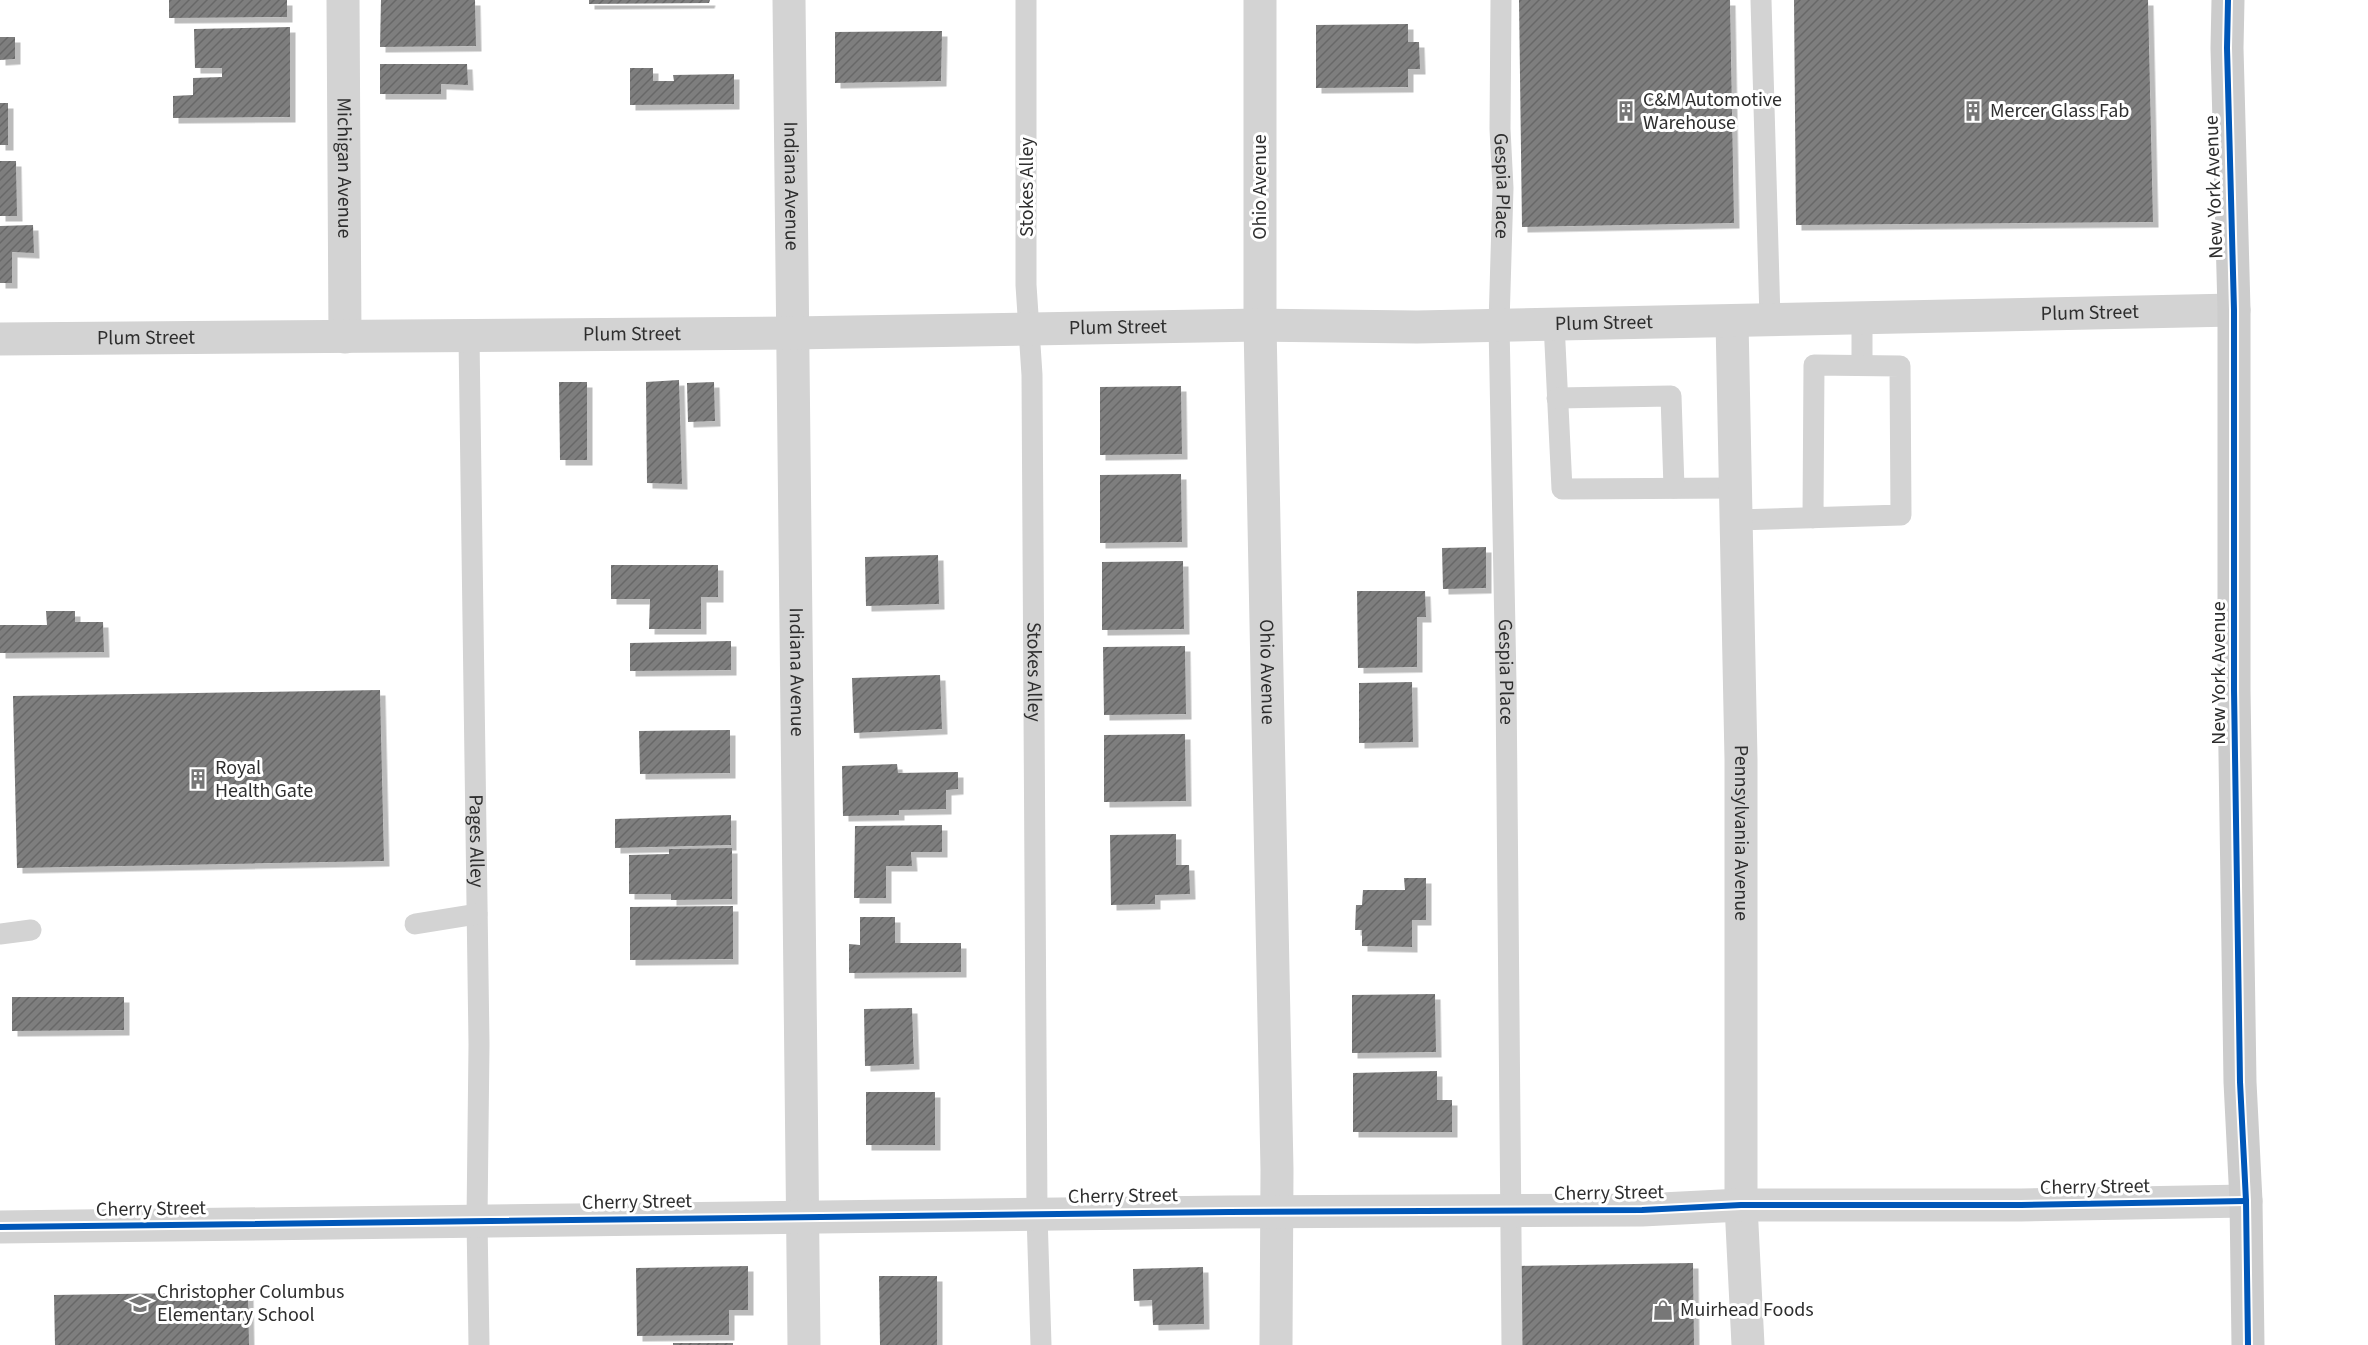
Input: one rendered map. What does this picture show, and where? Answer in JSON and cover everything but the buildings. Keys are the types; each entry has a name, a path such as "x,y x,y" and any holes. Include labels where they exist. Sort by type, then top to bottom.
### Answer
{"street":[{"name":"Michigan Avenue","path":"344,0 345,338"},
{"name":"Indiana Avenue","path":"789,0 804,1345"},
{"name":"Ohio Avenue","path":"1260,0 1260,325 1277,1212 1276,1345"},
{"name":"New York Avenue","path":"2228,0 2227,59 2234,310 2234,690 2240,1082 2246,1201 2248,1345"},
{"name":"Plum Street","path":"0,339 469,337 1260,325 1417,327 2234,310"},
{"name":"Pennsylvania Avenue","path":"1732,321 1741,759 1741,1205 1748,1345"},
{"name":"Cherry Street","path":"0,1227 1037,1214 1642,1210 1741,1205 2021,1205 2246,1201"}],"lane":[{"name":"Stokes Alley","path":"1026,0 1026,285 1032,387 1037,1214 1041,1345"},
{"name":"Gespia Place","path":"1501,0 1500,129 1503,188 1498,324 1506,683 1512,1345"},
{"path":"1761,0 1770,320"},
{"path":"1862,318 1862,365"},
{"path":"1554,323 1562,489 1674,488 1736,504 1813,518 1901,515 1900,366 1814,365 1813,518"},
{"name":"Pages Alley","path":"469,337 479,1098 477,1220 479,1345"},
{"path":"1557,398 1671,396 1674,488"},
{"path":"415,924 477,914"},
{"path":"0,934 31,930"}],"cycle path":[{"path":"2228,0 2227,48 2234,310 2234,690 2240,1082 2246,1201 2248,1345"},
{"path":"0,1227 1229,1212 1642,1210 1741,1205 2021,1205 2246,1201"}],"place":[{"name":"C&M Automotive Warehouse","path":"1626,111"},
{"name":"Mercer Glass Fab","path":"1973,111"},
{"name":"Royal Health Gate","path":"198,779"},
{"name":"Christopher Columbus Elementary School","path":"140,1304"},
{"name":"Muirhead Foods","path":"1663,1310"}]}
